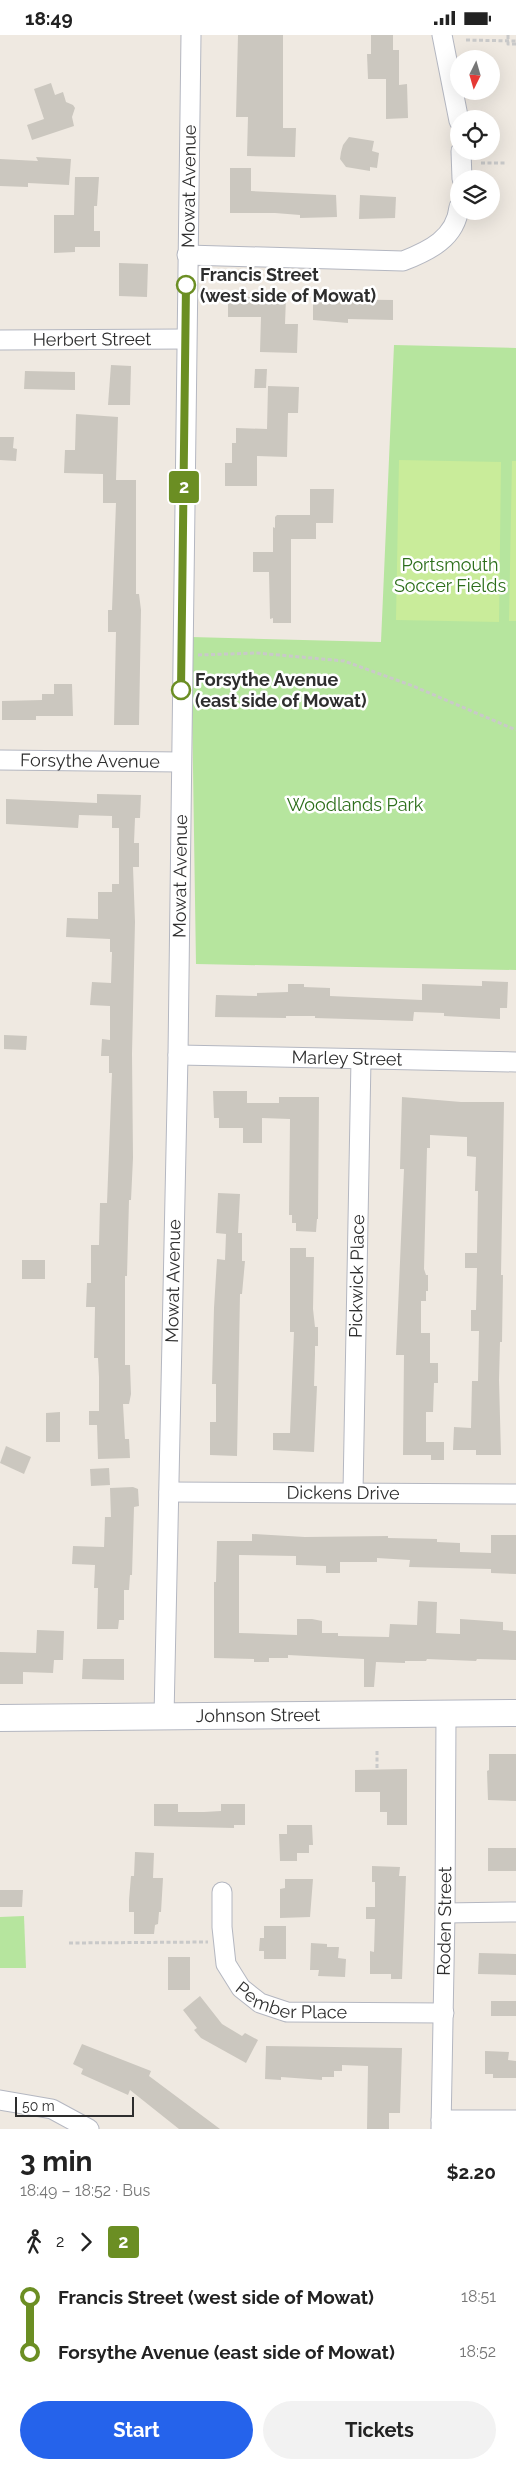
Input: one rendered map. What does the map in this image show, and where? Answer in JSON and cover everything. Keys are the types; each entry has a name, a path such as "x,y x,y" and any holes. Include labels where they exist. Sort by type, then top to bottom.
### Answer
{"main road":[{"name":"Johnson Street","path":"0,1717 516,1713"}],"street":[{"name":"Mowat Avenue","path":"164,1717 178,1055 180,762 191,35"},
{"path":"442,35 457,110"},
{"path":"187,255 403,261 428,252 449,235 454,220"},
{"name":"Herbert Street","path":"0,340 186,339"},
{"name":"Forsythe Avenue","path":"0,760 180,762"},
{"name":"Marley Street","path":"178,1055 516,1062"},
{"name":"Pickwick Place","path":"353,1492 361,1059"},
{"name":"Dickens Drive","path":"169,1492 516,1494"},
{"name":"Roden Street","path":"441,2124 444,2013 446,1714"},
{"name":"Pember Place","path":"222,1891 226,1964 240,1988 260,2003 287,2011 444,2013"},
{"path":"445,1913 516,1912"},
{"path":"0,2100 52,2109 89,2129"},
{"path":"441,2124 516,2120"}],"path":[{"path":"508,35 508,41"},
{"path":"466,40 516,42"},
{"path":"482,163 507,163"},
{"path":"182,656 257,653 344,661 413,686 516,731"},
{"path":"377,1751 378,1768"},
{"path":"69,1943 224,1942"}],"green space":[{"name":"Woodlands Park","path":"394,345 516,348 516,970 196,964 191,637 381,642"},
{"name":"Portsmouth Soccer Fields","path":"399,460 501,462 499,622 396,620"},
{"path":"512,461 516,461 516,621 509,621"},
{"path":"24,1916 26,1968 0,1968 0,1917"}],"building":[{"path":"238,35 283,35 283,128 296,128 295,157 247,156 248,117 236,117"},
{"path":"371,35 393,35 393,50 399,50 399,85 407,84 408,118 386,119 386,79 368,79 367,54 371,54"},
{"path":"51,83 55,95 63,92 66,102 75,108 72,117 74,126 32,140 27,125 44,119 34,89"},
{"path":"349,137 374,141 372,151 379,153 377,168 370,167 370,171 346,167 340,159 343,145"},
{"path":"36,157 71,159 69,185 28,183 28,187 0,186 0,159 38,161"},
{"path":"230,168 251,168 251,191 336,195 337,217 300,218 300,215 275,213 230,213"},
{"path":"75,177 99,177 97,206 94,206 94,231 100,231 100,247 75,247 75,252 54,253 54,215 74,215"},
{"path":"360,195 396,197 395,218 359,219"},
{"path":"119,263 148,264 147,297 119,296"},
{"path":"228,297 286,297 285,324 298,324 297,353 260,352 261,317 228,317"},
{"path":"313,299 393,300 393,320 348,319 348,323 313,320"},
{"path":"111,365 131,366 130,405 108,405"},
{"path":"255,369 267,369 266,388 254,388"},
{"path":"25,371 75,372 75,390 24,389"},
{"path":"268,386 299,387 298,413 288,413 287,457 257,456 257,486 225,486 225,463 232,463 232,443 236,443 236,428 267,429"},
{"path":"76,414 118,417 116,480 136,480 136,594 139,594 141,610 139,725 114,725 116,632 108,632 108,610 112,610 116,503 103,503 103,474 64,473 65,450 75,450"},
{"path":"0,437 14,437 13,448 17,449 16,461 0,460"},
{"path":"310,489 334,489 333,523 316,523 316,539 291,539 291,623 273,623 273,618 270,619 269,572 253,572 253,552 273,552 273,527 275,528 275,517 277,515 310,515"},
{"path":"54,684 72,684 73,716 36,716 36,720 2,720 2,701 42,700 42,694 54,694"},
{"path":"97,794 141,795 140,818 135,818 134,843 139,843 139,867 133,867 135,922 132,1054 133,1158 131,1200 129,1200 127,1276 125,1276 125,1365 130,1365 131,1394 129,1404 123,1404 125,1439 129,1439 130,1458 98,1459 97,1425 89,1425 89,1411 99,1411 98,1358 94,1358 95,1307 86,1307 87,1283 91,1283 91,1245 99,1245 100,1203 107,1203 112,1073 109,1073 109,1056 101,1056 102,1039 110,1040 110,1006 90,1005 92,982 111,983 112,952 110,952 110,939 66,937 67,918 98,919 98,892 112,892 112,884 119,884 119,828 112,828 112,816 79,815 78,828 6,824 6,799 97,803"},
{"path":"482,981 508,982 507,1008 500,1008 500,1019 444,1016 444,1013 414,1012 413,1021 315,1018 315,1016 286,1016 286,1018 215,1017 216,995 257,996 257,993 288,992 288,984 304,984 304,987 330,988 330,996 422,1000 422,984 482,986"},
{"path":"4,1035 27,1036 26,1050 4,1049"},
{"path":"213,1091 247,1091 247,1103 279,1103 279,1097 319,1097 318,1219 316,1232 296,1231 296,1223 292,1223 292,1215 289,1215 290,1119 262,1118 262,1143 243,1143 243,1128 219,1128 219,1118 214,1118"},
{"path":"402,1097 461,1102 504,1102 501,1275 503,1275 502,1342 500,1342 499,1380 501,1455 476,1455 476,1450 453,1450 454,1427 471,1428 472,1381 478,1381 479,1331 471,1331 471,1310 476,1310 477,1268 465,1268 465,1253 477,1253 478,1191 475,1191 476,1157 467,1156 467,1137 430,1135 430,1148 427,1148 424,1269 426,1275 428,1275 428,1291 426,1291 426,1301 421,1301 421,1333 430,1333 430,1363 438,1363 438,1383 434,1383 433,1412 426,1412 426,1442 444,1442 444,1460 431,1460 431,1455 403,1455 404,1355 396,1355 404,1169 400,1169"},
{"path":"218,1193 240,1194 238,1233 242,1233 242,1261 245,1261 242,1294 240,1294 237,1456 210,1455 210,1422 216,1422 216,1384 212,1384 217,1259 225,1260 226,1234 216,1233"},
{"path":"290,1248 306,1248 306,1257 314,1257 313,1309 315,1327 318,1327 318,1346 315,1346 314,1386 317,1386 314,1452 273,1450 273,1433 290,1433 294,1332 290,1332"},
{"path":"22,1260 45,1260 45,1279 22,1279"},
{"path":"60,1412 60,1442 46,1442 46,1413"},
{"path":"6,1446 31,1457 24,1474 0,1463"},
{"path":"109,1468 110,1485 91,1486 90,1469"},
{"path":"133,1487 138,1489 139,1506 134,1507 132,1575 130,1575 129,1590 124,1590 124,1620 119,1620 118,1629 97,1629 98,1588 94,1588 95,1565 72,1564 73,1546 104,1547 105,1517 111,1517 110,1488"},
{"path":"252,1534 305,1537 388,1536 388,1538 437,1539 437,1542 460,1543 460,1552 491,1553 491,1535 516,1535 516,1574 491,1573 491,1569 409,1567 410,1560 377,1558 377,1562 340,1562 340,1573 326,1573 326,1566 296,1565 296,1556 239,1555 239,1633 297,1635 297,1619 312,1619 322,1621 322,1633 338,1633 338,1636 389,1637 390,1624 417,1625 418,1601 437,1602 436,1633 460,1634 460,1619 503,1622 503,1630 516,1631 516,1660 427,1659 426,1661 405,1661 405,1663 376,1662 374,1687 364,1687 364,1659 288,1655 288,1658 269,1658 269,1662 254,1662 254,1659 214,1658 214,1582 216,1582 217,1541 252,1541"},
{"path":"37,1630 64,1631 63,1660 54,1660 53,1673 23,1672 23,1684 0,1684 0,1652 36,1653"},
{"path":"83,1659 124,1659 124,1680 82,1679"},
{"path":"489,1754 516,1754 516,1801 488,1800 487,1771 489,1770"},
{"path":"407,1769 407,1825 387,1825 387,1812 380,1812 380,1792 355,1792 355,1770"},
{"path":"154,1804 178,1804 178,1812 204,1812 221,1811 221,1804 245,1804 245,1825 234,1825 234,1828 154,1826"},
{"path":"287,1825 312,1825 313,1845 309,1845 309,1853 297,1853 297,1861 280,1861 279,1834 287,1834"},
{"path":"488,1848 516,1848 516,1871 488,1871"},
{"path":"135,1852 154,1853 153,1878 163,1878 161,1912 159,1912 158,1924 155,1925 154,1934 134,1934 134,1912 129,1912 129,1900 131,1876 134,1876"},
{"path":"372,1866 400,1867 399,1876 406,1876 402,1979 391,1979 391,1974 370,1974 370,1951 374,1952 375,1919 366,1919 366,1907 375,1907 375,1882 372,1882"},
{"path":"285,1879 313,1879 310,1917 280,1918 280,1889 285,1888"},
{"path":"0,1890 23,1890 22,1907 0,1907"},
{"path":"264,1926 286,1926 286,1959 264,1959 264,1951 259,1951 260,1938 264,1938"},
{"path":"311,1943 327,1944 327,1947 339,1947 338,1958 346,1959 345,1977 318,1976 319,1970 310,1970"},
{"path":"479,1953 516,1954 516,1975 478,1974"},
{"path":"168,1957 190,1957 190,1990 168,1990"},
{"path":"200,1996 222,2024 242,2036 245,2033 258,2040 246,2063 201,2038 194,2030 197,2028 183,2010"},
{"path":"491,2001 516,2001 516,2016 491,2016"},
{"path":"82,2044 151,2071 149,2076 220,2129 179,2129 130,2090 128,2095 81,2074 83,2069 73,2064"},
{"path":"266,2046 402,2048 400,2113 389,2113 389,2129 367,2129 368,2066 342,2065 342,2071 334,2071 334,2077 322,2077 322,2080 281,2077 281,2080 265,2079"},
{"path":"485,2051 509,2052 508,2060 516,2061 516,2078 493,2078 493,2074 485,2074"}],"bus line":[{"name":"2","path":"181,690 186,285"}],"place":[{"name":"Francis Street (west side of Mowat)","path":"186,285"},
{"name":"Forsythe Avenue (east side of Mowat)","path":"181,690"}]}
